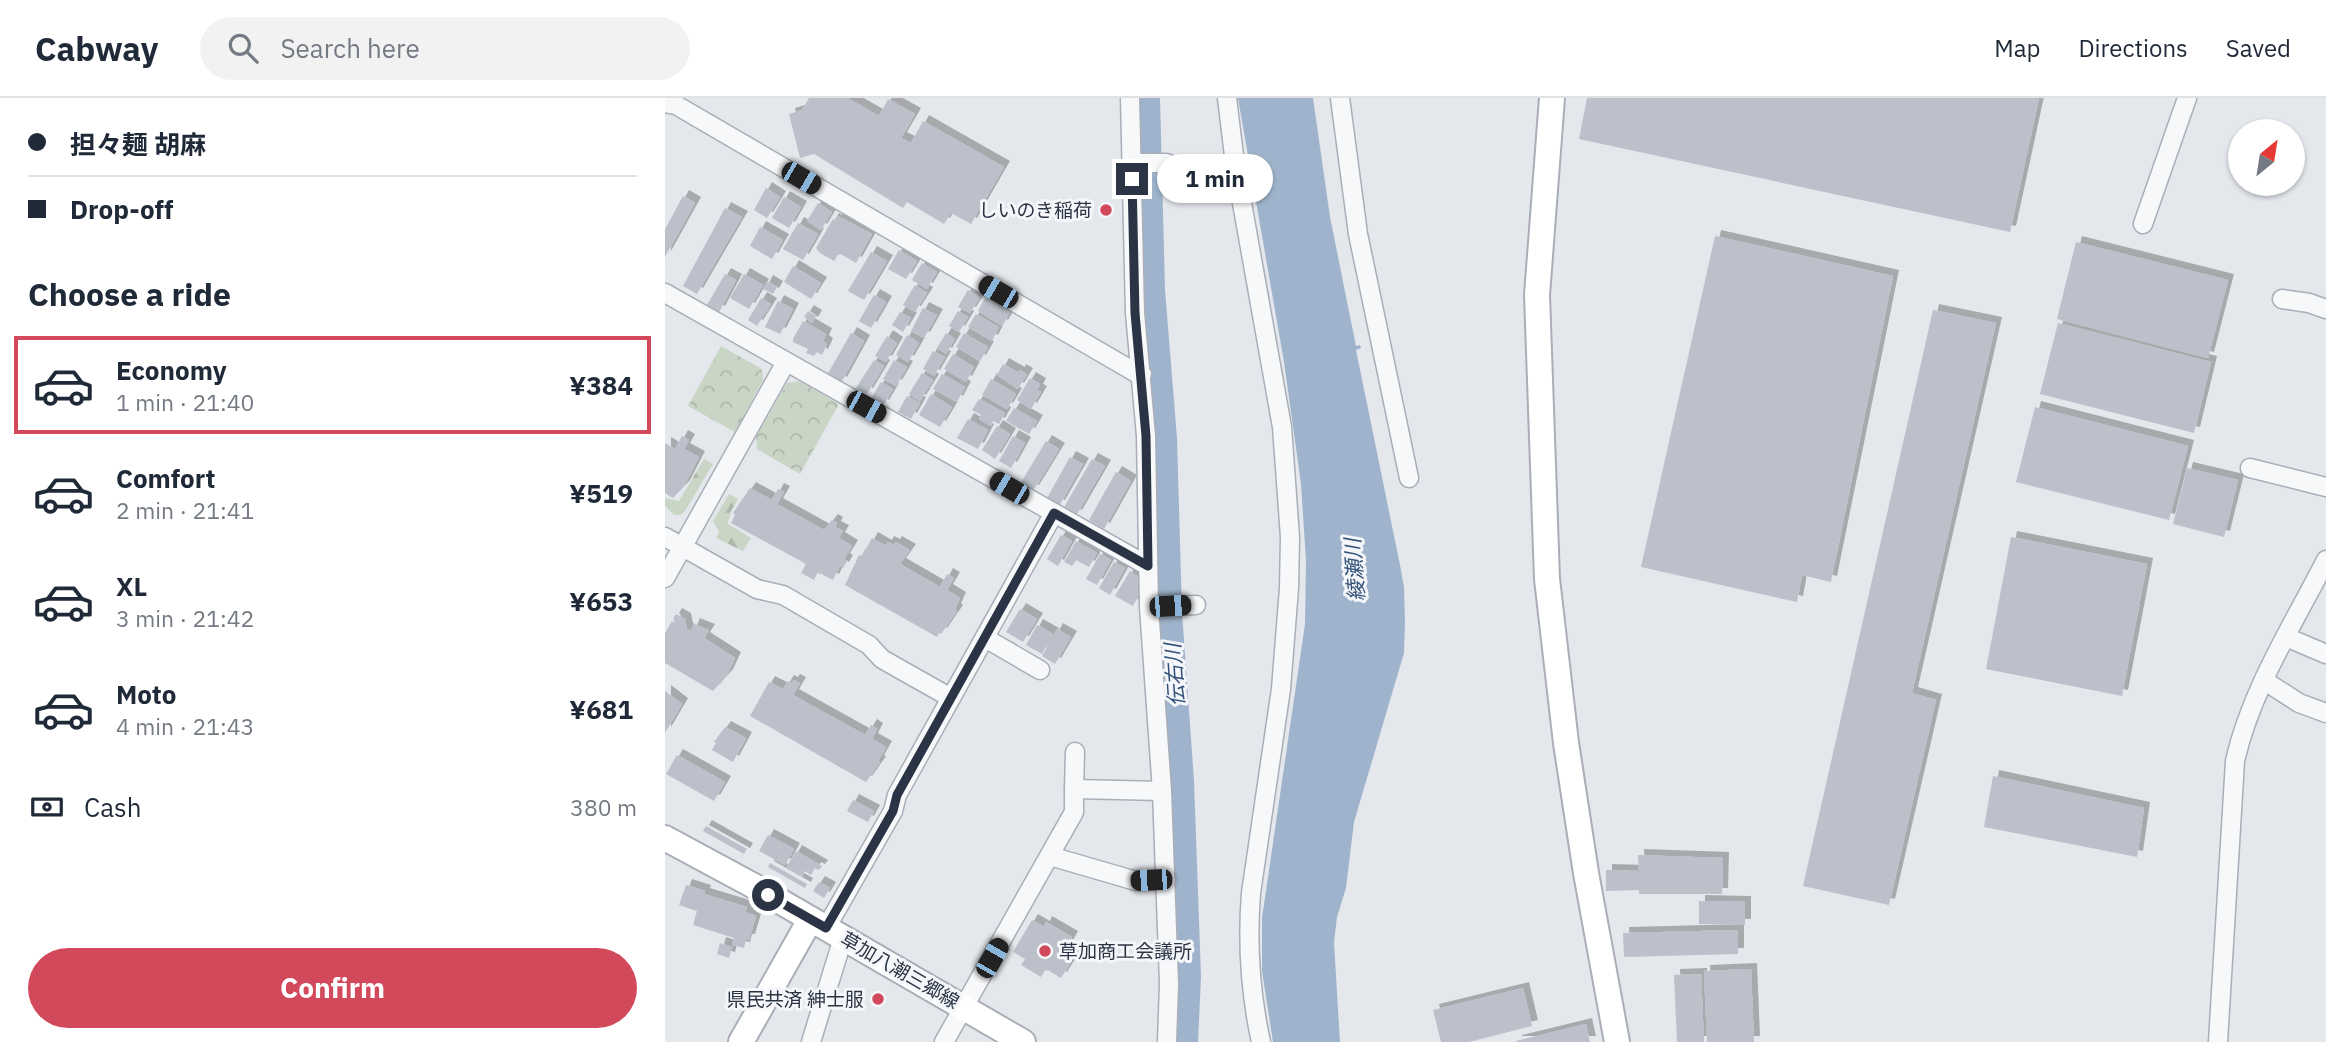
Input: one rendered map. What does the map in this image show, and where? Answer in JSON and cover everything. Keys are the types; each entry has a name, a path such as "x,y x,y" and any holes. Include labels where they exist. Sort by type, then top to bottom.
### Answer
{"street":[{"path":"1130,98 1135,313 1142,374 1148,488 1148,566 1166,880 1169,984 1167,1042"},
{"path":"1227,98 1235,164 1282,427 1290,537 1281,689 1251,893 1249,927 1254,1011 1261,1042"},
{"path":"1340,98 1358,234 1409,478"},
{"path":"1552,98 1537,295 1547,579 1566,743 1617,1042"},
{"path":"2143,224 2187,98"},
{"path":"665,103 676,105 1142,374"},
{"path":"1131,163 1167,163"},
{"path":"665,293 1148,566"},
{"path":"2282,299 2326,309"},
{"path":"665,578 786,362"},
{"path":"2250,468 2326,487"},
{"path":"741,1042 826,928 893,811 897,795 1054,513"},
{"path":"665,537 757,589 783,595 869,645 882,659 951,698"},
{"path":"2218,1042 2235,761 2241,735 2265,681 2326,560"},
{"path":"1152,607 1191,605"},
{"path":"2286,637 2326,654"},
{"path":"985,638 1040,670"},
{"path":"2265,681 2299,703 2326,713"},
{"path":"944,1042 1074,811 1075,752"},
{"path":"1074,789 1162,791"},
{"name":"草加八潮三郷線","path":"665,838 1023,1042"},
{"path":"1050,856 1136,881 1166,880"},
{"path":"811,1042 826,928"}],"green space":[{"path":"721,346 762,369 763,380 735,432 688,406"},
{"path":"799,381 839,404 800,474 757,449 756,437 787,383"},
{"path":"704,459 713,464 685,511 674,515 665,506 665,498 679,501"},
{"path":"729,494 738,499 727,523 751,538 743,551 716,538 719,531 713,521"}],"water":[{"name":"伝右川","path":"1139,98 1160,98 1165,290 1177,438 1182,612 1194,781 1201,977 1198,1042 1173,1042 1177,975 1175,907 1158,618 1155,446 1145,310"},
{"name":"綾瀬川","path":"1238,98 1313,98 1330,217 1356,346 1360,345 1361,348 1356,350 1404,587 1404,653 1354,822 1346,888 1337,917 1334,942 1340,1042 1273,1042 1262,971 1262,918 1305,624 1306,561 1301,484 1284,362"}],"building":[{"path":"809,98 847,98 879,116 888,99 915,114 901,138 911,143 923,121 1004,167 971,224 951,213 944,224 907,202 903,208 814,154 800,158 789,114 802,110"},
{"path":"1587,98 2039,98 2010,232 1579,139"},
{"path":"766,188 780,197 767,218 754,210"},
{"path":"683,196 695,203 665,257 665,229"},
{"path":"784,197 801,207 789,228 772,218"},
{"path":"818,203 832,212 821,230 807,221"},
{"path":"725,208 742,217 697,294 683,286"},
{"path":"838,216 872,234 856,263 839,253 834,261 816,248 833,219 836,221"},
{"path":"798,223 818,234 803,260 783,249"},
{"path":"760,227 783,240 772,259 750,246"},
{"path":"1715,236 1893,276 1831,582 1802,575 1797,602 1641,567"},
{"path":"2076,242 2228,280 2208,358 2057,319"},
{"path":"899,250 917,261 906,279 888,269"},
{"path":"871,252 887,261 864,300 848,291"},
{"path":"922,263 937,272 927,289 912,280"},
{"path":"793,266 821,283 811,299 784,282"},
{"path":"725,274 736,280 719,312 707,305"},
{"path":"744,274 763,285 749,309 730,298"},
{"path":"767,281 777,287 773,294 763,289"},
{"path":"915,285 927,293 915,312 903,305"},
{"path":"968,290 980,297 970,313 958,307"},
{"path":"874,295 886,302 871,328 859,321"},
{"path":"761,298 771,304 757,326 748,320"},
{"path":"985,298 1010,312 1002,326 978,311"},
{"path":"778,301 793,309 780,334 765,327"},
{"path":"923,308 937,315 924,338 911,331"},
{"path":"1933,310 1996,323 1912,693 1936,700 1889,905 1803,886"},
{"path":"808,311 816,316 812,323 804,317"},
{"path":"958,311 968,317 959,332 949,326"},
{"path":"900,312 911,318 903,332 892,325"},
{"path":"976,314 999,327 992,341 968,327"},
{"path":"803,321 826,334 823,341 827,344 822,355 817,352 814,356 806,353 808,349 793,342"},
{"path":"2058,323 2211,362 2194,433 2040,394"},
{"path":"851,333 864,341 841,383 827,375"},
{"path":"946,333 955,339 946,354 937,348"},
{"path":"964,333 988,347 980,361 956,347"},
{"path":"907,335 919,343 908,362 896,355"},
{"path":"887,336 897,343 886,362 875,356"},
{"path":"933,351 945,357 934,376 923,369"},
{"path":"953,354 974,367 966,382 944,369"},
{"path":"874,360 884,366 867,394 856,388"},
{"path":"894,360 907,367 896,386 883,379"},
{"path":"1003,364 1019,373 1020,370 1027,374 1018,389 997,375"},
{"path":"922,373 933,380 920,401 909,394"},
{"path":"942,374 965,387 957,402 933,389"},
{"path":"1030,378 1040,384 1037,390 1041,392 1031,409 1017,400"},
{"path":"991,379 1016,394 1007,409 982,395"},
{"path":"881,382 893,389 883,406 871,399"},
{"path":"931,394 952,407 940,427 919,415"},
{"path":"907,396 920,403 911,419 898,412"},
{"path":"979,399 1005,413 999,424 993,421 991,426 979,419 981,415 972,410"},
{"path":"2035,407 2188,446 2169,520 2016,482"},
{"path":"1014,408 1037,421 1029,434 1006,421"},
{"path":"968,419 988,430 978,449 957,438"},
{"path":"997,426 1010,434 995,459 982,450"},
{"path":"682,436 689,440 684,449 699,457 684,486 673,498 665,493 665,443 675,449"},
{"path":"1013,436 1025,443 1011,468 999,461"},
{"path":"1046,441 1059,449 1033,491 1020,484"},
{"path":"1070,457 1083,464 1059,506 1047,498"},
{"path":"1092,459 1105,466 1076,516 1063,509"},
{"path":"2187,468 2238,480 2224,537 2173,524"},
{"path":"1116,472 1131,481 1104,529 1089,520"},
{"path":"750,488 772,500 778,489 784,492 777,504 824,530 832,520 837,523 835,527 843,531 839,538 852,546 844,559 847,561 843,568 840,566 833,580 818,572 814,580 801,573 806,564 731,523 735,515 733,513"},
{"path":"1061,535 1072,541 1058,566 1047,559"},
{"path":"2011,537 2147,564 2122,696 1986,669"},
{"path":"872,538 886,546 888,542 894,545 896,542 910,550 900,564 940,587 947,574 954,578 947,590 960,598 955,609 957,611 937,637 845,585 859,555 862,556"},
{"path":"1076,541 1097,553 1089,567 1076,560 1072,566 1064,562"},
{"path":"1100,554 1111,560 1097,585 1086,579"},
{"path":"1114,562 1125,568 1110,595 1099,588"},
{"path":"1130,571 1142,580 1137,588 1141,591 1133,606 1115,596"},
{"path":"1020,609 1037,619 1023,642 1006,632"},
{"path":"676,614 685,619 687,629 691,631 694,624 709,630 704,638 735,658 727,675 713,691 665,663 665,633 672,621 674,623"},
{"path":"1037,625 1053,634 1042,654 1026,645"},
{"path":"1057,629 1071,637 1055,664 1042,656"},
{"path":"794,680 800,683 793,695 865,735 871,725 877,729 872,739 886,747 878,761 880,762 866,782 750,716 769,682 783,689 788,681 792,683"},
{"path":"665,691 682,704 665,733"},
{"path":"725,727 746,738 733,762 712,750 716,743 714,742"},
{"path":"677,755 725,782 714,801 666,774"},
{"path":"1993,776 2144,808 2137,857 1984,827"},
{"path":"853,800 874,811 868,822 847,811"},
{"path":"706,826 747,849 744,854 703,831"},
{"path":"768,835 794,849 785,865 759,851"},
{"path":"796,851 822,866 819,870 815,868 811,875 805,871 802,877 786,868"},
{"path":"1638,855 1723,858 1722,894 1639,894 1639,890 1606,891 1606,870 1639,871"},
{"path":"770,863 807,884 805,888 768,867"},
{"path":"819,882 830,888 824,898 813,891"},
{"path":"686,885 705,891 704,894 747,907 745,912 756,916 744,948 732,945 734,938 693,925 697,911 679,905"},
{"path":"1699,901 1745,902 1745,925 1699,924"},
{"path":"1032,920 1044,927 1046,922 1072,937 1067,946 1077,952 1061,978 1046,969 1041,977 1021,965 1025,959 1013,952"},
{"path":"1738,930 1738,954 1624,957 1623,933"},
{"path":"720,943 732,947 729,958 717,954"},
{"path":"1751,969 1754,1042 1707,1042 1704,971"},
{"path":"1701,974 1704,1042 1677,1042 1674,975"},
{"path":"1523,988 1532,1026 1469,1042 1441,1042 1433,1010"},
{"path":"1586,1024 1590,1042 1516,1042 1516,1041"}],"place":[{"name":"しいのき稲荷","path":"1106,210"},
{"name":"草加商工会議所","path":"1045,951"},
{"name":"県民共済 紳士服","path":"878,999"}],"route":[{"path":"768,895 826,928 893,811 897,795 1054,513 1148,566 1149,502 1142,374 1135,313 1132,179"}]}
